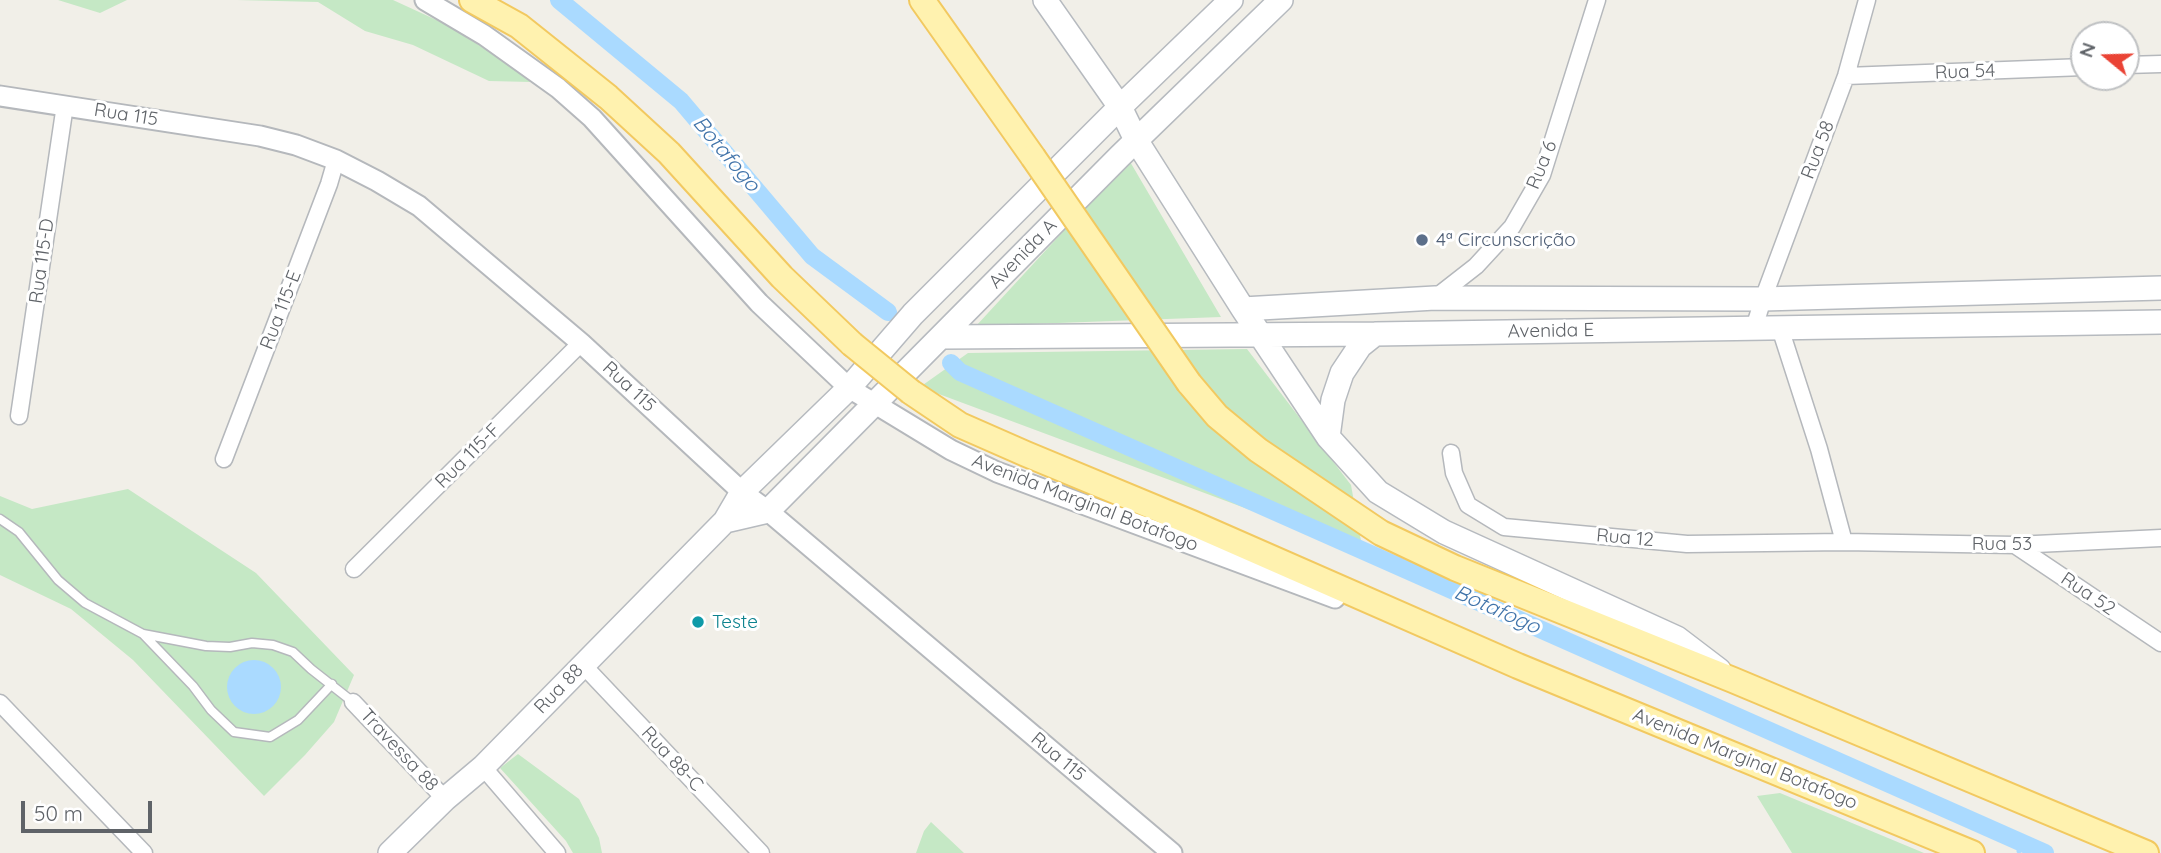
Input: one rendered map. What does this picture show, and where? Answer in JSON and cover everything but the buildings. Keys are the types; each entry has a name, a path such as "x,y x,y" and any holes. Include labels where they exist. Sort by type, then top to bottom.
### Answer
{"main road":[{"name":"Avenida Marginal Botafogo","path":"472,0 519,26 608,97 669,153 782,277 852,344 911,392 960,425 1518,666 1972,853"},
{"path":"922,0 1189,383 1217,416 1258,450 1381,533 1455,568 1733,680 2146,853"},
{"path":"1045,0 1120,107 1136,140 1259,335 1328,437 1378,492 1444,532 1677,638 1733,680"},
{"name":"Avenida A","path":"742,492 849,388 900,327 1231,0"},
{"name":"Avenida A","path":"768,511 1136,140 1281,0"},
{"name":"Avenida E","path":"1243,309 1435,298 1763,299 2161,288"},
{"name":"Avenida E","path":"942,337 1375,334 2161,322"},
{"path":"1328,437 1333,400 1342,373 1360,345 1375,334"},
{"name":"Rua 88","path":"390,853 445,799 483,767 725,521 742,492"},
{"path":"725,521 768,511"}],"street":[{"name":"Avenida Marginal Botafogo","path":"425,0 484,35 558,88 592,118 759,303 849,388 951,450 996,472 1518,666"},
{"name":"Rua 6","path":"1435,298 1476,266 1512,227 1542,175 1597,0"},
{"name":"Rua 58","path":"1754,328 1846,76 1867,0"},
{"path":"2140,65 2161,64"},
{"name":"Rua 54","path":"1846,76 2070,68"},
{"name":"Rua 115","path":"0,96 260,136 296,145 336,160 419,206 581,343 742,492 768,511 1164,851"},
{"name":"Rua 115-D","path":"19,416 65,105"},
{"name":"Rua 115-E","path":"224,459 336,160"},
{"path":"1780,328 1819,449 1844,542"},
{"name":"Rua 115-F","path":"354,569 581,343"},
{"name":"Rua 12","path":"1451,453 1454,473 1468,505 1504,527 1686,544 1844,542"},
{"name":"Rua 53","path":"1844,542 2014,545 2161,538"},
{"name":"Rua 52","path":"2014,545 2161,643"},
{"name":"Rua 88-C","path":"583,665 761,853"},
{"name":"Travessa 88","path":"354,702 445,799"},
{"path":"0,703 144,853"},
{"path":"483,767 557,853"}],"lane":[{"path":"0,519 19,532 43,563 85,603 142,634 234,732 270,737 298,720 332,684"},
{"path":"142,634 206,646 230,647 252,643 273,645 293,652 354,702"}],"green space":[{"path":"58,0 127,0 100,13"},
{"path":"237,0 393,0 443,23 531,82 489,81 413,45 365,31 318,2"},
{"path":"1129,160 1221,317 976,326"},
{"path":"1247,349 1351,485 1363,552 920,387 968,353"},
{"path":"128,489 256,573 354,675 334,722 264,796 133,660 71,609 0,575 0,496 32,509"},
{"path":"518,754 579,799 599,838 602,853 573,853 566,841 500,768"},
{"path":"1780,793 1924,853 1792,853 1757,796"},
{"path":"931,822 964,853 916,853 924,831"}],"water":[{"path":"254,660 273,668 281,687 273,706 254,714 235,706 227,687 235,668"}],"waterway":[{"name":"Botafogo","path":"559,0 681,101 812,256 888,312"},
{"name":"Botafogo","path":"951,363 960,372 2045,853"},
{"path":"2019,851 2021,842"}],"place":[{"name":"4ª Circunscrição","path":"1422,240"},
{"name":"Teste","path":"698,622"}]}
